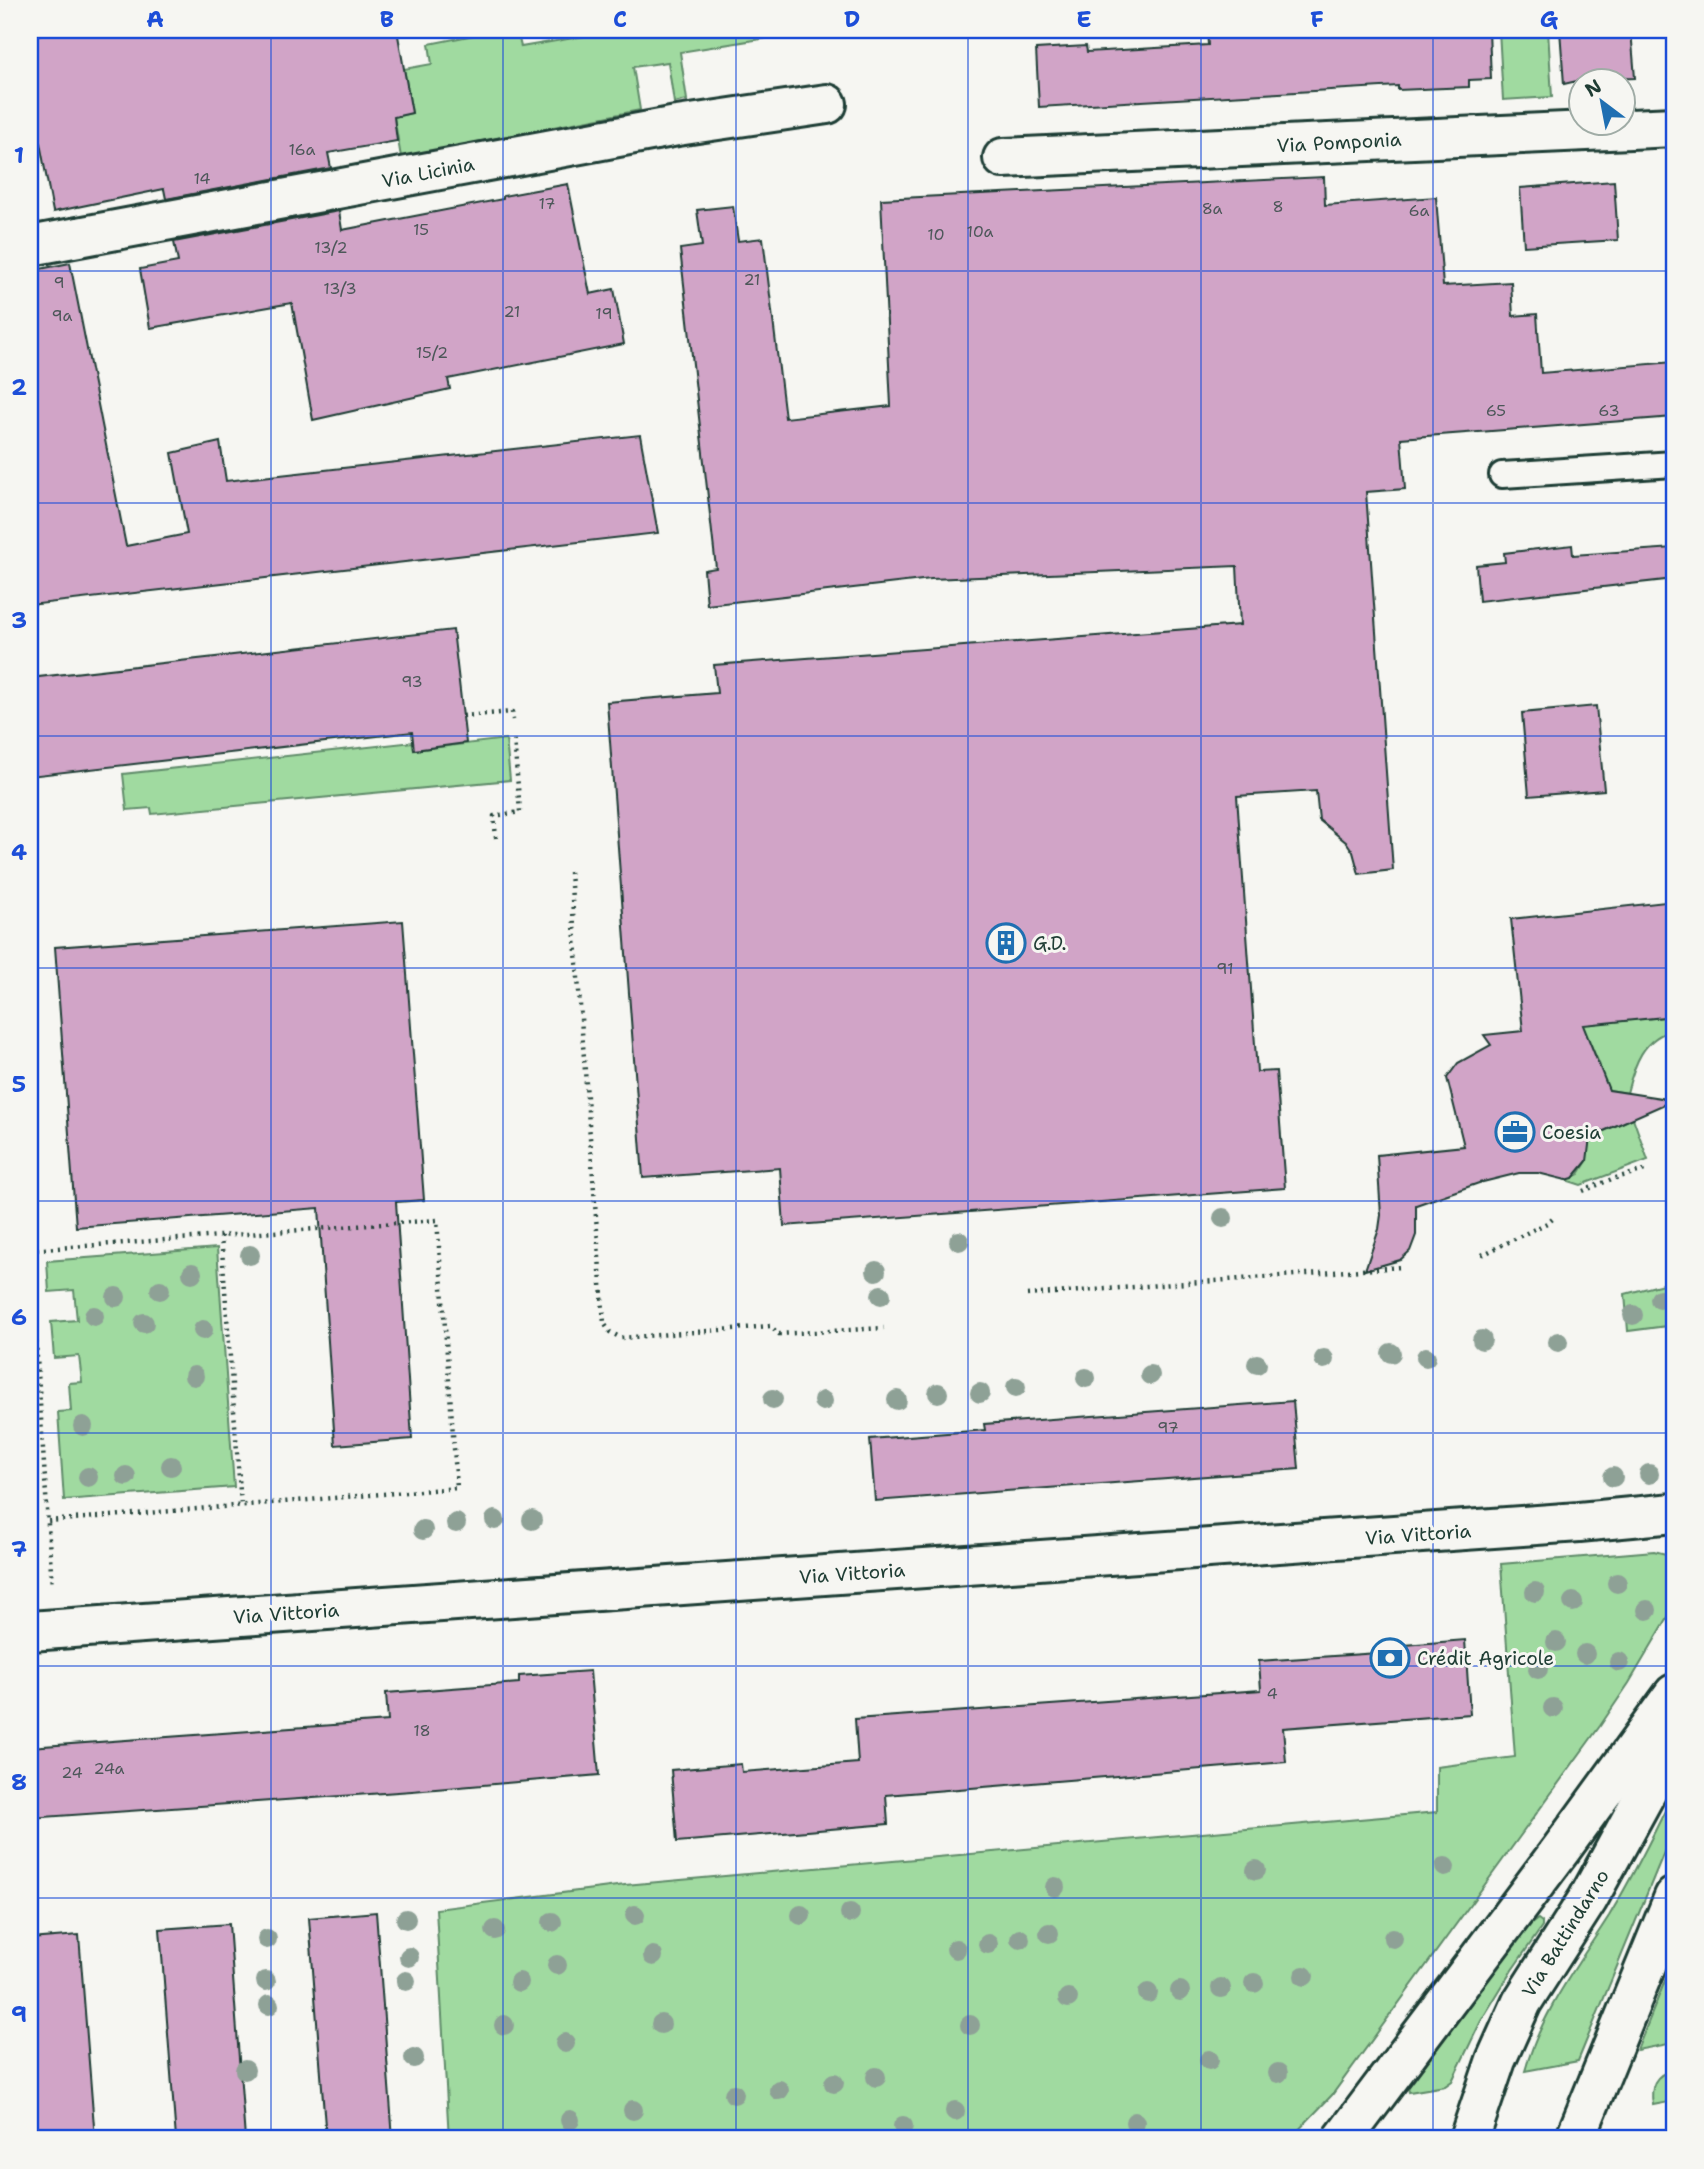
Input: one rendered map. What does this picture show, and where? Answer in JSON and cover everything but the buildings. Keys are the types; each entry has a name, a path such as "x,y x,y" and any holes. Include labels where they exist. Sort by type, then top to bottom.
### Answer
{"street":[{"name":"Via Licinia","path":"30,246 677,126 827,104"},
{"name":"Via Pomponia","path":"1003,158 1674,127"},
{"name":"Via Vittoria","path":"42,1630 1579,1522 1674,1513"},
{"path":"1343,2139 1674,1694"},
{"name":"Via Battindarno","path":"1469,2139 1496,2060 1522,2002 1594,1888 1654,1778 1674,1733"},
{"path":"1575,2139 1674,1897"}],"lane":[{"path":"1502,475 1674,464"}],"path":[{"path":"463,716 512,712 513,720"},
{"path":"496,838 494,816 520,813 514,738"},
{"path":"570,872 604,1323 610,1332 621,1338 769,1326 779,1334 884,1328"},
{"path":"1583,1191 1645,1170"},
{"path":"1482,1255 1556,1216"},
{"path":"42,1630 48,1521 30,1251 437,1220 457,1488 48,1521"},
{"path":"221,1236 242,1505"},
{"path":"1027,1295 1401,1267"}],"green space":[{"path":"499,30 517,30 521,47 591,35 590,30 816,30 680,52 687,100 674,103 668,62 633,67 640,110 401,157 394,117 412,113 404,69 432,64 429,44"},
{"path":"1499,30 1548,30 1552,97 1503,100"},
{"path":"506,739 510,780 152,814 151,808 127,810 123,774 413,742 415,750"},
{"path":"1674,1016 1674,1030 1655,1039 1641,1054 1627,1093 1597,1088 1600,1066 1590,1043 1572,1041 1576,1025"},
{"path":"1633,1118 1648,1160 1581,1185 1566,1180 1579,1174 1587,1161 1584,1140"},
{"path":"217,1248 234,1487 64,1500 58,1412 71,1411 69,1383 82,1382 79,1356 54,1358 51,1322 77,1320 74,1290 49,1292 47,1261"},
{"path":"1674,1281 1674,1325 1628,1331 1625,1294"},
{"path":"1654,1551 1674,1556 1674,1607 1629,1683 1332,2095 1290,2139 449,2139 436,1909 625,1885 1437,1812 1437,1767 1515,1757 1501,1564"},
{"path":"1674,1792 1674,1828 1578,2061 1525,2071 1550,2010 1618,1901"},
{"path":"1538,1919 1542,1922 1542,1927 1481,2021 1452,2081 1445,2086 1409,2092 1408,2088 1527,1927"},
{"path":"1674,1959 1674,2043 1637,2050 1671,1966"},
{"path":"1674,2070 1674,2101 1653,2105 1652,2092 1655,2082 1662,2075"}],"place":[{"name":"G.D.","path":"1006,943"},
{"name":"Coesia","path":"1515,1132"},
{"name":"Crédit Agricole","path":"1390,1658"}]}
